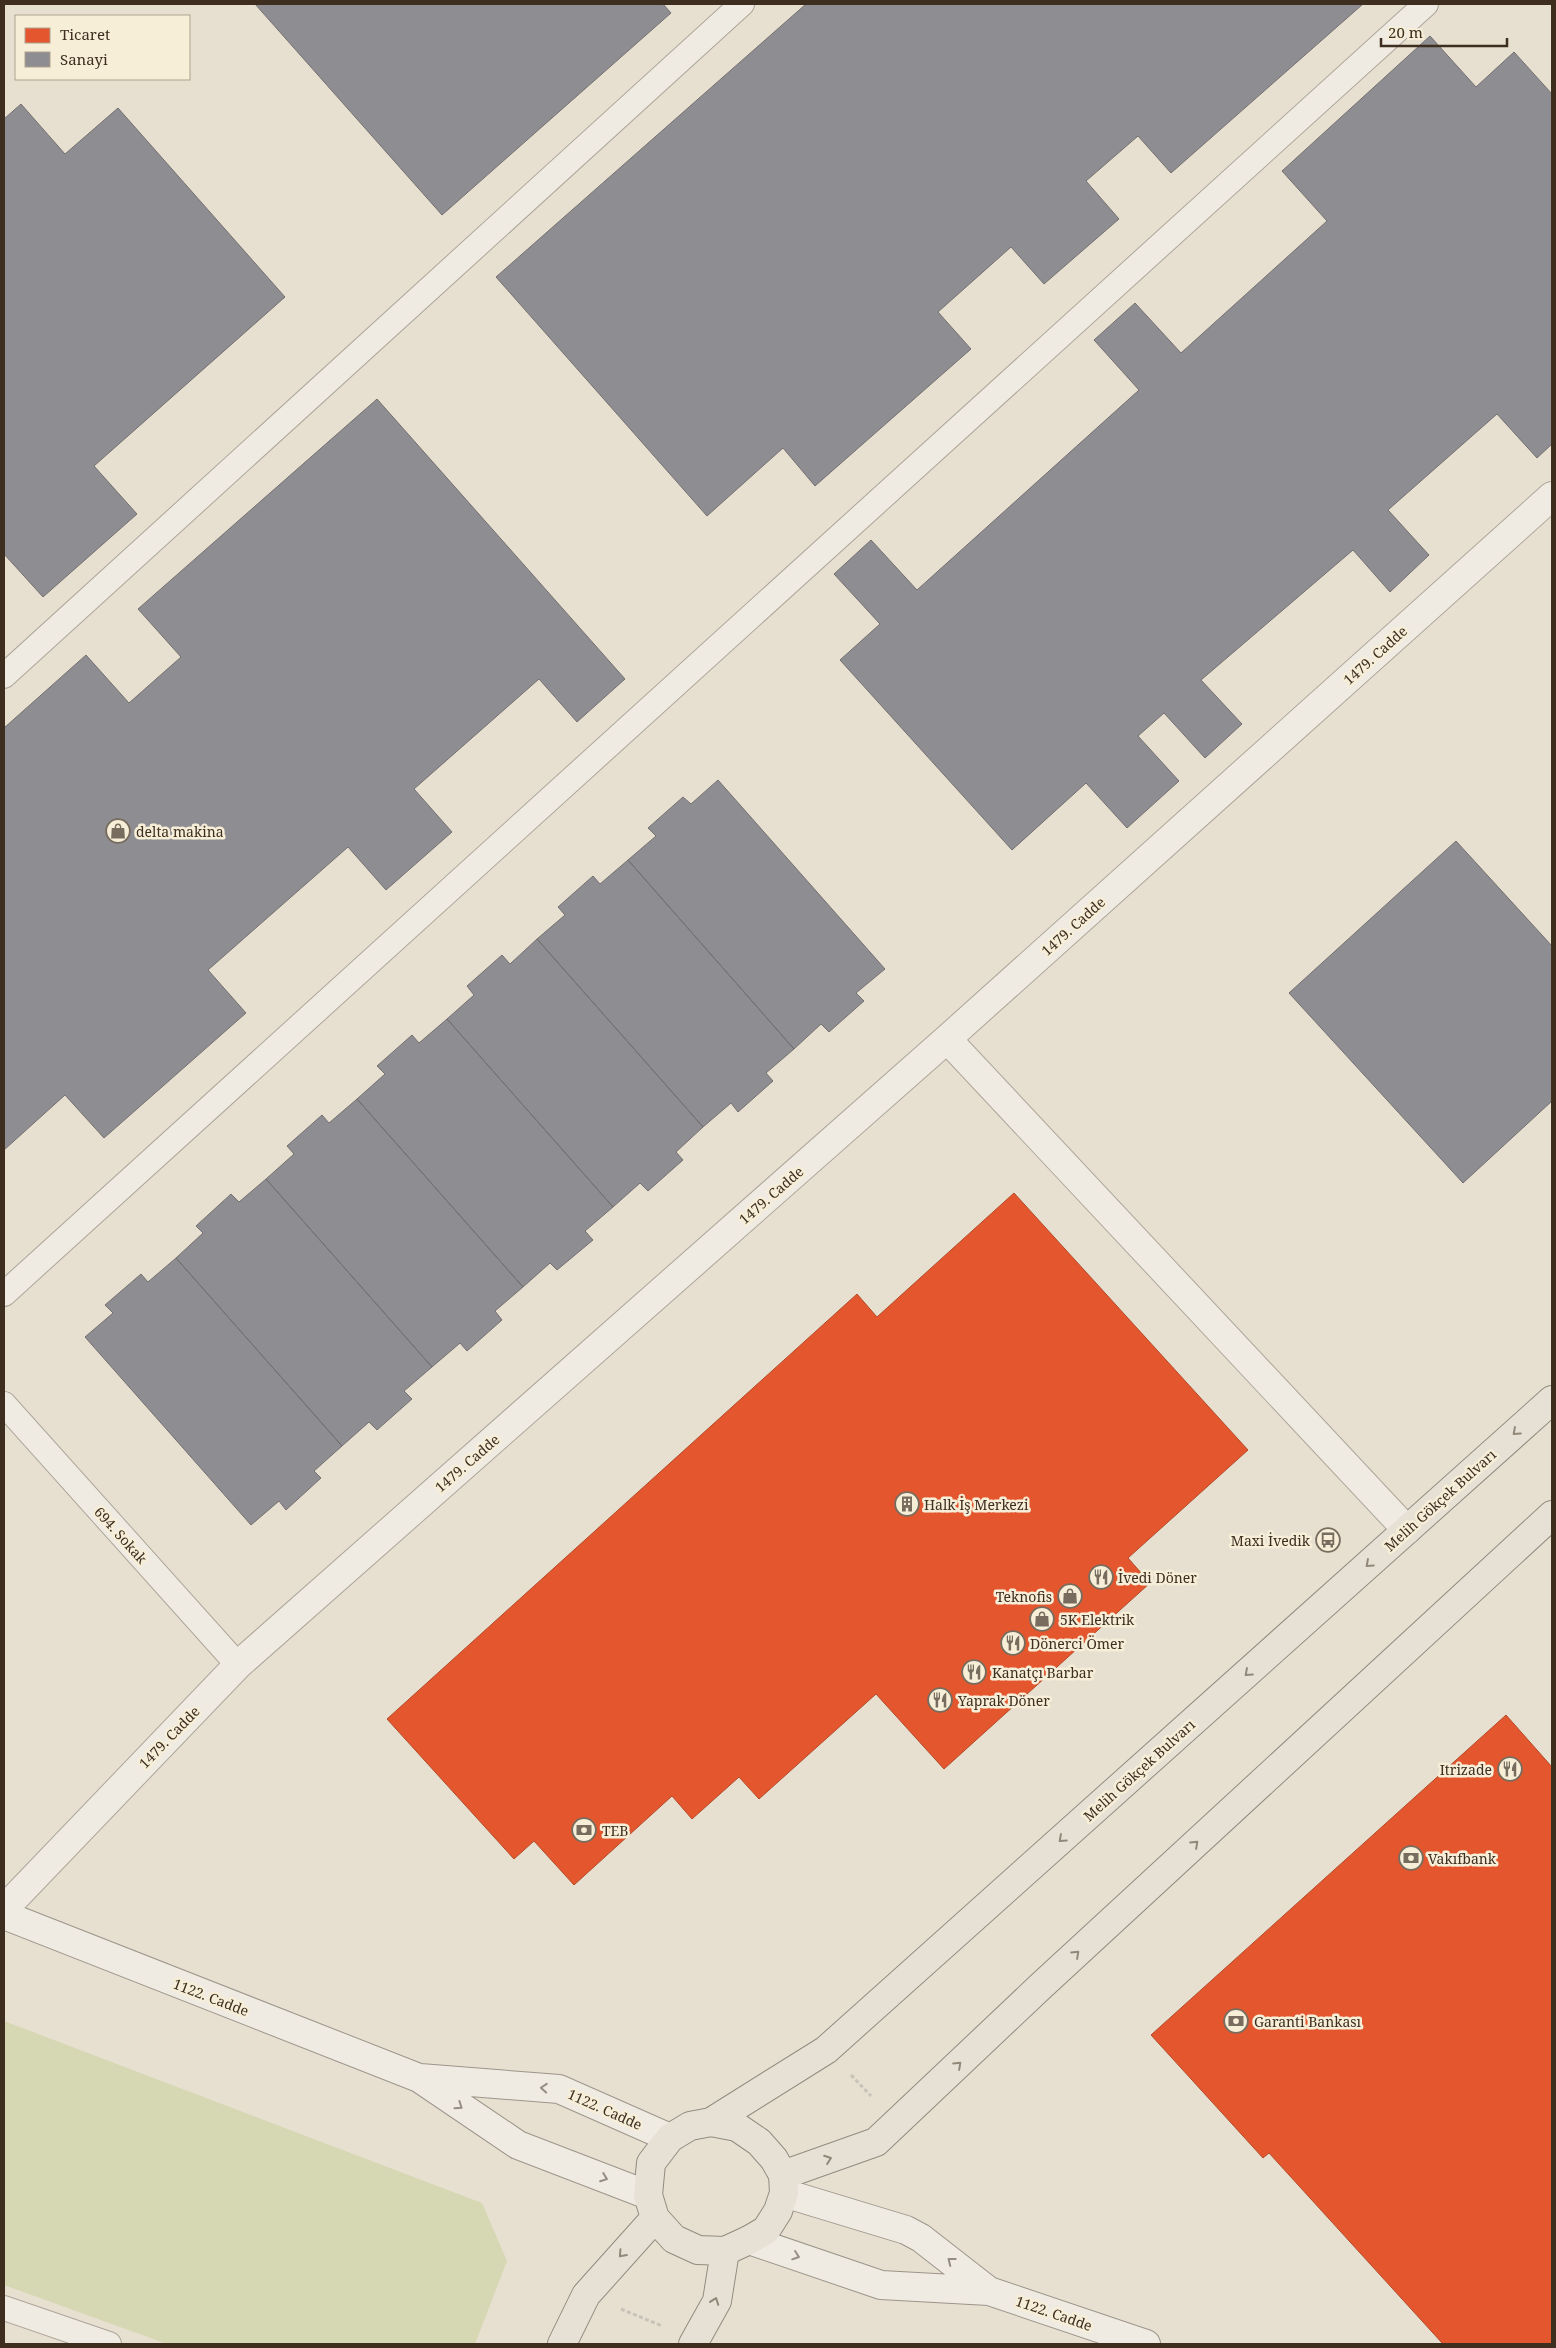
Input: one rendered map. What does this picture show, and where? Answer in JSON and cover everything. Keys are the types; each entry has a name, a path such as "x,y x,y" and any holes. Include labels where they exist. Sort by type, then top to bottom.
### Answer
{"main road":[{"name":"Melih Gökçek Bulvarı","path":"711,2122 826,2050 1552,1400"},
{"path":"783,2184 876,2142 1041,1986 1552,1515"},
{"path":"711,2122 737,2127 760,2142 774,2159 783,2184 778,2211 766,2230 724,2251 698,2250 674,2240 652,2207 651,2164 670,2138 690,2126 711,2122"},
{"path":"562,2344 586,2295 652,2207"},
{"path":"694,2342 717,2301 724,2251"}],"street":[{"name":"1479. Cadde","path":"4,1909 238,1665 947,1039 1552,496"},
{"path":"947,1039 1407,1530"},
{"name":"1122. Cadde","path":"4,1915 419,2078 518,2145 652,2207"},
{"name":"1122. Cadde","path":"419,2078 559,2089 670,2138"},
{"name":"1122. Cadde","path":"783,2184 906,2230 921,2238 989,2291"},
{"name":"1122. Cadde","path":"749,2240 880,2285 989,2291 1146,2344"}],"lane":[{"path":"4,676 742,4"},
{"path":"4,1294 1426,4"},
{"name":"694. Sokak","path":"4,1404 238,1665"},
{"path":"4,2308 109,2344"}],"path":[{"path":"826,2050 897,2122"},
{"path":"586,2295 694,2342"}],"green space":[{"path":"4,2021 482,2203 507,2261 475,2344 167,2344 4,2285"}],"building: Ticaret":[{"name":"Halk İş Merkezi","path":"1014,1193 1248,1450 1128,1558 1150,1583 944,1769 876,1694 759,1799 739,1777 692,1819 672,1796 574,1885 534,1841 514,1859 387,1719 857,1294 877,1317"},
{"path":"1506,1715 1552,1767 1552,2344 1443,2344 1269,2153 1263,2158 1151,2035"}],"building: Sanayi":[{"path":"255,4 663,4 671,13 442,215"},
{"path":"806,4 1363,4 1171,173 1138,136 1086,181 1119,219 1044,284 1011,247 938,312 971,349 815,486 783,448 707,516 496,277"},
{"path":"1430,36 1476,87 1514,52 1552,94 1552,444 1537,458 1497,414 1388,510 1429,555 1390,592 1353,550 1201,680 1242,724 1205,758 1164,713 1138,736 1179,781 1127,828 1086,783 1012,850 840,660 880,624 834,574 871,540 917,590 1139,390 1094,340 1135,303 1181,353 1327,221 1282,171"},
{"path":"21,104 65,154 118,108 285,297 94,466 137,514 43,597 4,554 4,119"},
{"path":"377,399 625,679 577,722 539,679 414,789 452,832 386,890 348,847 208,970 246,1013 104,1138 65,1095 4,1150 4,728 86,655 129,703 181,657 138,609"},
{"path":"718,780 885,969 856,993 864,1001 829,1032 821,1024 794,1049 628,860 656,836 648,828 683,797 691,804"},
{"path":"1456,841 1552,946 1552,1101 1463,1183 1289,993"},
{"path":"628,860 794,1049 766,1073 773,1081 738,1112 731,1103 703,1127 537,939 565,915 558,907 593,876 600,884"},
{"path":"537,939 703,1127 676,1152 683,1160 648,1191 640,1183 613,1207 447,1019 474,995 467,986 502,955 510,964"},
{"path":"447,1019 613,1207 585,1231 593,1240 557,1270 550,1263 523,1287 357,1099 385,1074 377,1066 412,1035 419,1043"},
{"path":"357,1099 523,1287 495,1311 502,1320 467,1351 460,1343 432,1367 266,1179 294,1154 287,1146 322,1115 329,1123"},
{"path":"266,1179 432,1367 404,1391 412,1399 377,1430 369,1422 342,1446 176,1258 203,1233 196,1226 231,1194 239,1202"},
{"path":"176,1258 342,1446 314,1471 321,1478 286,1510 279,1501 251,1525 85,1337 113,1313 105,1305 141,1274 148,1282"}],"place":[{"name":"delta makina","path":"118,831"},
{"name":"Halk İş Merkezi","path":"907,1504"},
{"name":"Maxi İvedik","path":"1328,1540"},
{"name":"İvedi Döner","path":"1101,1577"},
{"name":"Teknofis","path":"1070,1596"},
{"name":"5K Elektrik","path":"1042,1619"},
{"name":"Dönerci Ömer","path":"1013,1643"},
{"name":"Kanatçı Barbar","path":"974,1672"},
{"name":"Yaprak Döner","path":"940,1700"},
{"name":"Itrizade","path":"1510,1769"},
{"name":"TEB","path":"584,1830"},
{"name":"Vakıfbank","path":"1411,1858"},
{"name":"Garanti Bankası","path":"1236,2021"}]}
